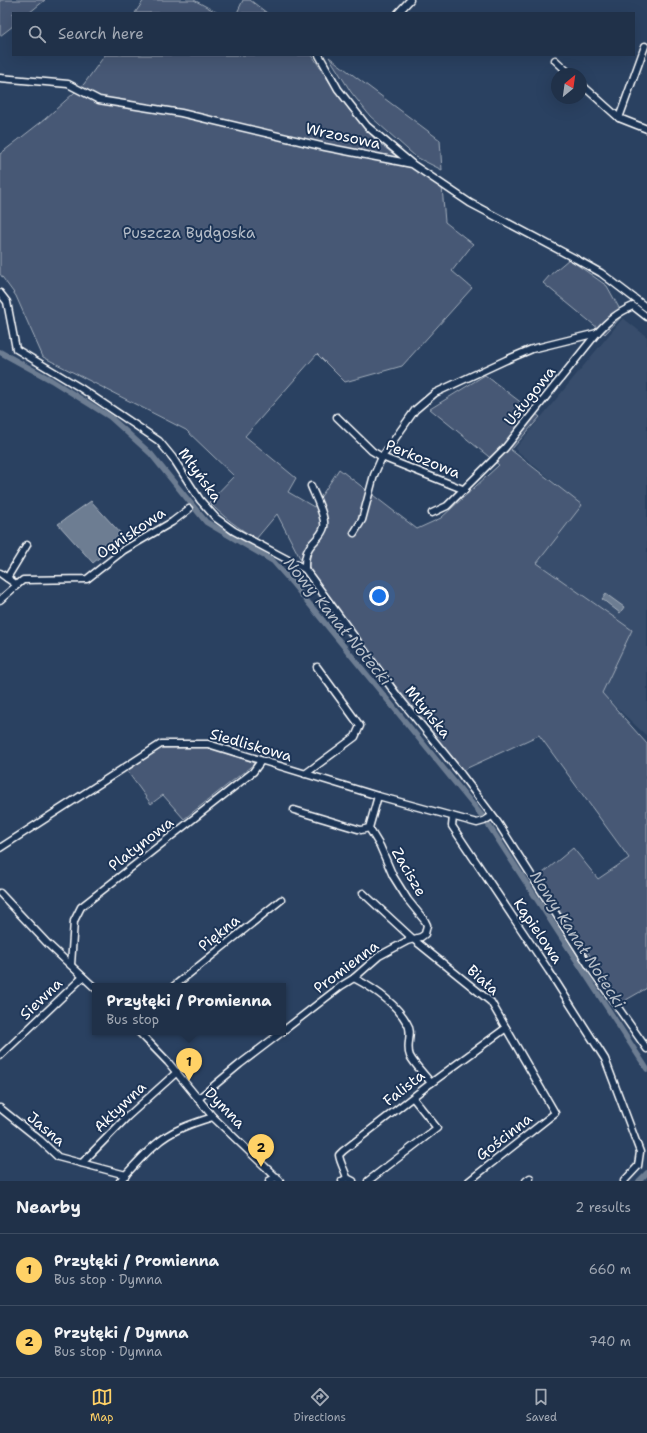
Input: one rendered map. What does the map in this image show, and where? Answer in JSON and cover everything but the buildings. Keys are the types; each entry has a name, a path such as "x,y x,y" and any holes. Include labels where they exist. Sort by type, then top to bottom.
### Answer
{"street":[{"path":"399,12 410,0"},
{"path":"619,118 645,46"},
{"path":"320,56 338,89 367,126 412,164"},
{"path":"555,60 564,68"},
{"name":"Wrzosowa","path":"0,78 68,84 99,100 181,113 325,147 412,164 470,203 595,270 647,308"},
{"path":"587,89 619,118 647,128"},
{"name":"Młyńska","path":"0,293 7,302 16,350 79,387 158,441 173,458 200,500 216,518 234,531 305,569 396,694 461,774 492,816 591,969 647,1049"},
{"name":"Usługowa","path":"432,513 447,506 465,490 505,448 609,320 619,312 633,306 647,317"},
{"path":"354,533 362,520 374,475 382,457 415,410 435,393 506,360 532,350 597,333"},
{"name":"Perkozowa","path":"337,416 372,451 382,457 465,490"},
{"path":"305,569 305,557 309,547 319,536 324,527 323,516 311,486"},
{"name":"Ogniskowa","path":"15,586 23,580 87,579 124,550 172,522 189,509"},
{"path":"7,578 27,545"},
{"path":"0,573 15,586 0,600"},
{"path":"305,774 356,737 360,726 317,668"},
{"name":"Siedliskowa","path":"0,848 161,744 208,744 378,796 477,823 492,816"},
{"name":"Platynowa","path":"71,965 74,921 82,907 253,772 261,761"},
{"path":"294,810 361,830 368,828 378,796"},
{"name":"Kąpielowa","path":"453,817 452,826 549,971 605,1059 640,1152 638,1166 624,1181"},
{"name":"Zacisze","path":"368,828 380,846 393,876 408,900 425,921 427,930"},
{"path":"0,893 92,985"},
{"name":"Biała","path":"363,893 413,939 491,1002 556,1113"},
{"name":"Piękna","path":"178,983 281,900"},
{"name":"Promienna","path":"286,1030 341,986 354,978 380,956 413,939 422,937 427,930"},
{"name":"Siewna","path":"0,1056 83,977"},
{"path":"354,978 374,989 394,1007 408,1024 411,1035 409,1047 410,1056 431,1083"},
{"name":"Falista","path":"347,1180 346,1172 339,1155 431,1083 506,1028"},
{"name":"Dymna","path":"142,1035 214,1116 278,1179"},
{"name":"Promienna","path":"198,1099 240,1064 279,1035"},
{"name":"Aktywna","path":"82,1163 127,1116 176,1072"},
{"path":"368,1181 437,1128 413,1098"},
{"name":"Jasna","path":"0,1108 40,1140 58,1157 126,1174"},
{"name":"Gościnna","path":"469,1181 556,1113"},
{"path":"120,1181 155,1144 188,1125 214,1116"},
{"path":"269,1181 278,1179"}],"shaded area":[{"path":"623,318 647,337 647,736 601,693 631,630 537,563 581,505 515,449"},
{"path":"91,501 124,537 93,563 58,524"},
{"path":"606,594 624,607 620,613 602,599"}],"green space":[{"path":"0,0 45,0 30,12 12,12 12,27 0,36"},
{"path":"144,0 194,0 216,12 136,12"},
{"path":"243,0 250,0 266,12 237,12"},
{"name":"Puszcza Bydgoska","path":"104,56 313,56 338,95 368,132 394,155 442,187 445,222 473,244 452,271 472,288 402,366 345,382 317,354 245,436 296,478 288,492 314,507 339,469 417,529 441,518 499,465 430,409 485,375 540,417 511,450 582,505 537,563 632,630 602,693 647,744 647,988 619,1004 613,989 537,878 573,848 598,879 629,858 539,735 463,770 313,583 277,514 256,539 250,535 209,502 234,476 186,430 43,357 16,296 0,274 0,154 45,119 84,84"},
{"path":"329,57 440,140 442,170 416,157 370,116 351,92"},
{"path":"569,259 607,286 623,315 605,334 543,283"},
{"path":"206,747 254,762 254,764 184,819 163,795 151,804 127,771 161,748"}],"waterway":[{"name":"Nowy Kanał Notecki","path":"0,352 51,380 110,417 151,454 206,522 273,561 483,817"},
{"name":"Nowy Kanał Notecki","path":"488,824 647,1069"},
{"name":"Nowy Kanał Notecki","path":"639,1181 647,1173"}],"place":[{"name":"Przyłęki / Promienna","path":"189,1081"},
{"name":"Przyłęki / Dymna","path":"261,1167"}]}
